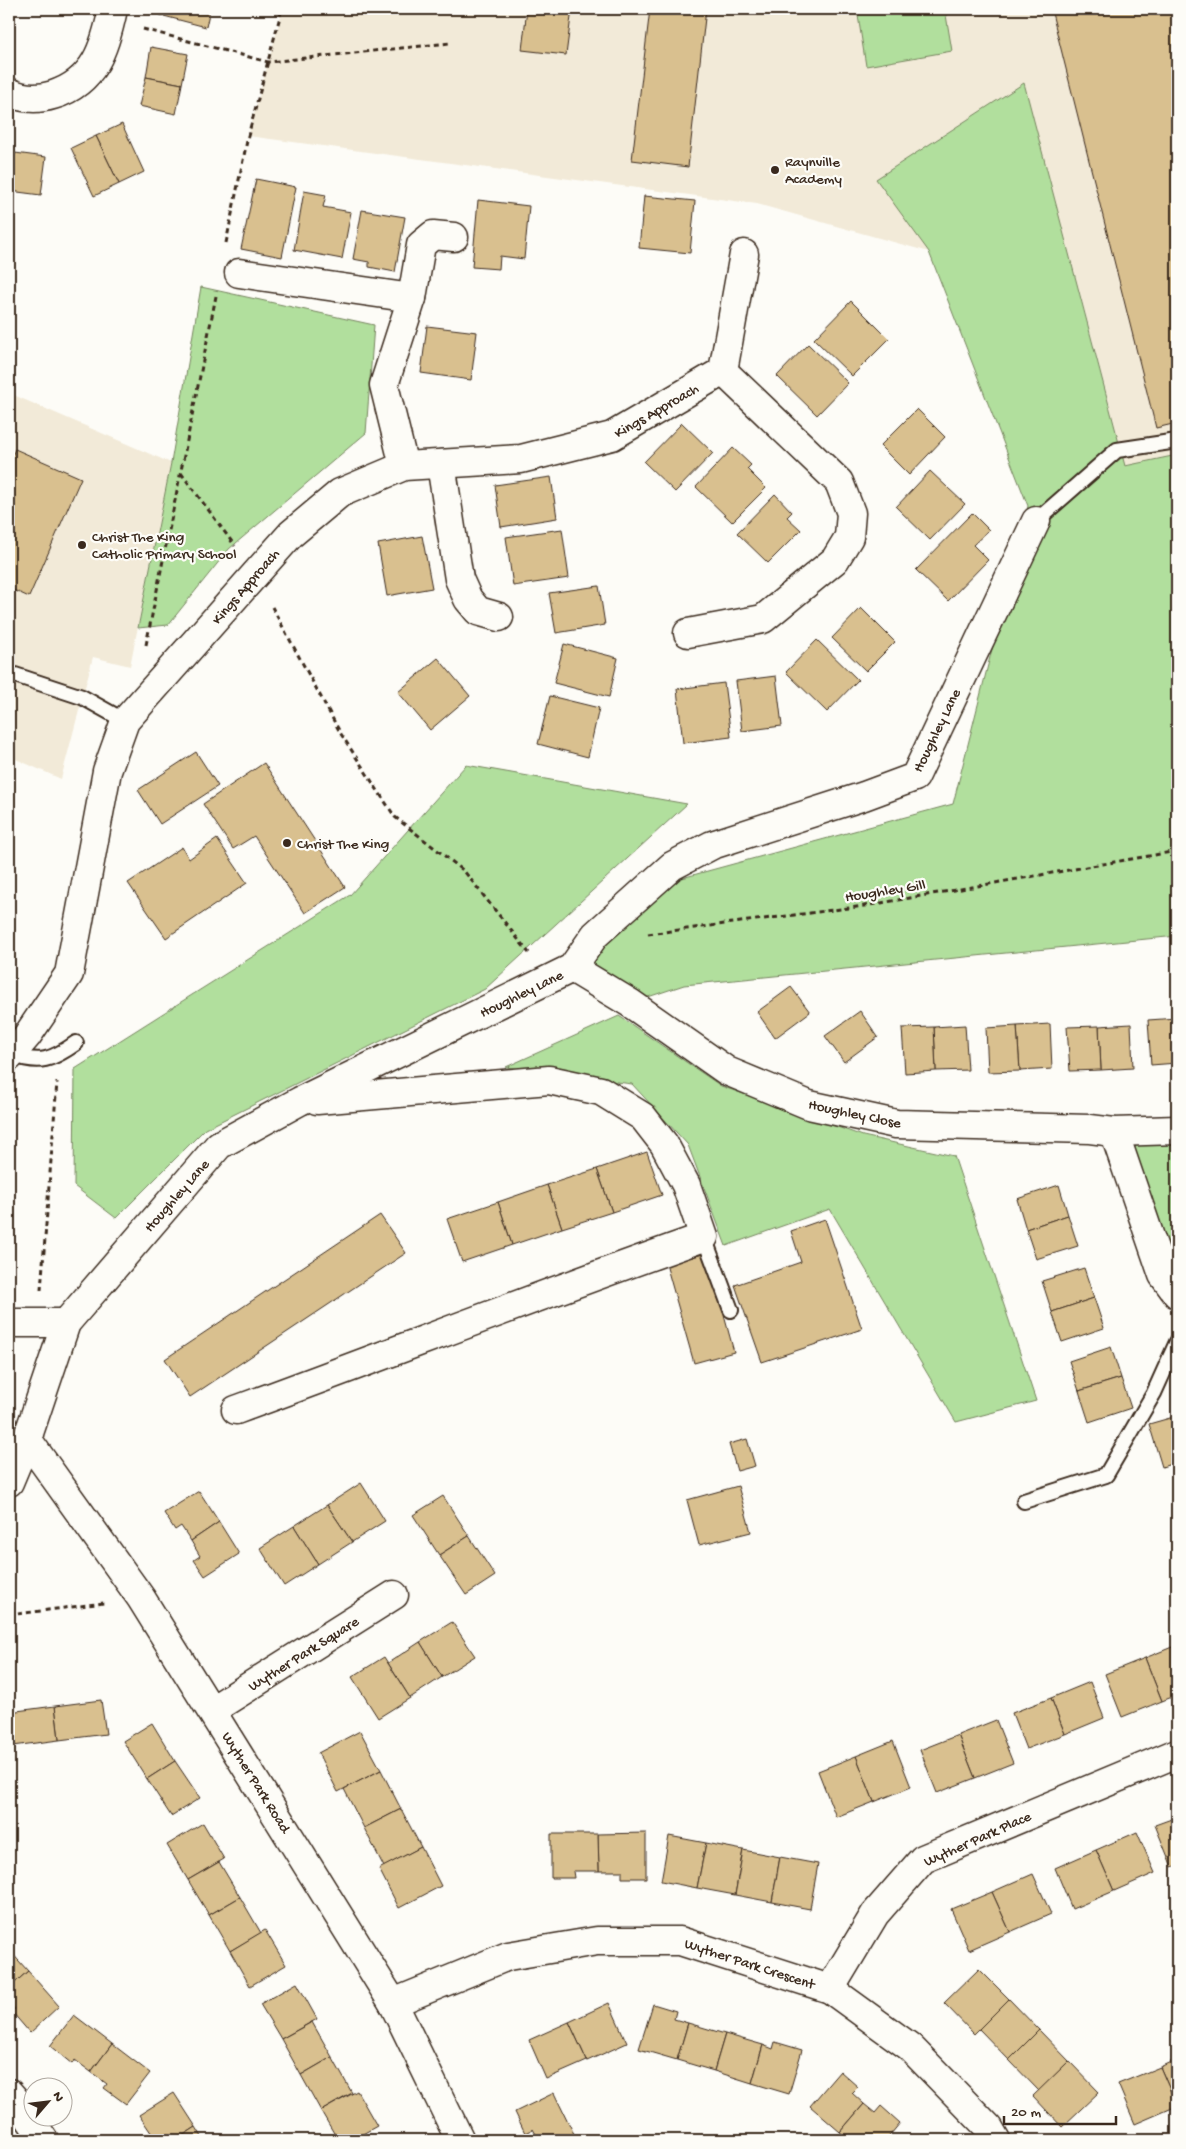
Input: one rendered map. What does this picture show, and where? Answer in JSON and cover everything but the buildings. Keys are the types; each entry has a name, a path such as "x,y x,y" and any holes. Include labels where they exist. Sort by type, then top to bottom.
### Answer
{"street":[{"path":"9,92 22,98 36,98 49,96 74,87 96,63 107,36 112,15"},
{"path":"404,466 384,385 412,298 421,245 433,234 454,237"},
{"path":"688,633 763,619 835,560 848,538 851,513 839,482 723,371 744,254"},
{"path":"239,273 412,298"},
{"name":"Kings Approach","path":"10,1056 27,1036 69,974 107,771 125,721 291,534 340,493 404,466 521,459 612,436 723,371"},
{"path":"441,464 459,579 468,599 478,611 500,617"},
{"name":"Houghley Lane","path":"9,1482 27,1439 66,1323 219,1145 300,1101 561,974 595,935 672,866 712,845 864,796 915,776 1036,521"},
{"name":"Houghley Close","path":"561,974 630,1003 727,1071 810,1105 896,1124 1090,1129 1114,1132 1177,1130"},
{"path":"236,1410 389,1354 565,1286 704,1237 686,1185 664,1144 643,1117 601,1091 549,1080 300,1101"},
{"path":"1114,1132 1163,1275 1177,1294"},
{"path":"9,1323 66,1323"},
{"name":"Wyther Park Road","path":"27,1439 141,1598 393,2003 460,2140"},
{"name":"Wyther Park Square","path":"212,1710 394,1595"},
{"name":"Wyther Park Place","path":"830,1989 875,1914 923,1859 1177,1753"},
{"name":"Wyther Park Crescent","path":"393,2003 508,1956 597,1941 680,1940 830,1989 910,2047 989,2128 996,2140"},
{"path":"9,2093 23,2109 44,2140"}],"lane":[{"path":"1036,521 1117,450 1177,441"},
{"path":"9,673 82,697 125,721"},
{"path":"10,1056 28,1060 43,1060 59,1055 76,1043"},
{"path":"704,1237 731,1310"},
{"path":"1024,1500 1106,1475 1154,1393 1177,1342"}],"path":[{"path":"226,247 248,136 282,9"},
{"path":"112,15 268,62 450,43"},
{"path":"161,681 142,666 216,294"},
{"path":"180,472 255,574 340,734 395,817 464,871 561,974"},
{"name":"Houghley Gill","path":"647,934 864,906 1177,851"},
{"path":"38,1323 59,1055"},
{"path":"9,1616 141,1598"}],"shaded area":[{"name":"Raynville Academy","path":"283,9 1177,9 1177,455 1125,466 1080,294 757,204 248,136"},
{"name":"Christ The King Catholic Primary School","path":"9,393 171,463 130,666 93,657 61,779 9,756"}],"green space":[{"path":"857,9 945,9 952,51 866,66"},
{"path":"1024,83 1125,466 1177,455 1177,936 684,985 630,1003 572,968 649,887 953,804 1028,506 929,252 876,179"},
{"path":"201,287 374,325 366,433 229,549 168,625 138,628 171,463"},
{"path":"466,765 687,804 485,989 205,1129 116,1218 74,1186 75,1069 350,895"},
{"path":"619,1016 721,1086 863,1136 954,1156 1036,1401 956,1422 830,1209 726,1246 688,1145 632,1084 506,1067"},
{"path":"1177,1130 1177,1294 1114,1132"}],"place":[{"name":"Raynville Academy","path":"775,170"},
{"name":"Christ The King Catholic Primary School","path":"82,545"},
{"name":"Christ The King","path":"287,843"}]}
